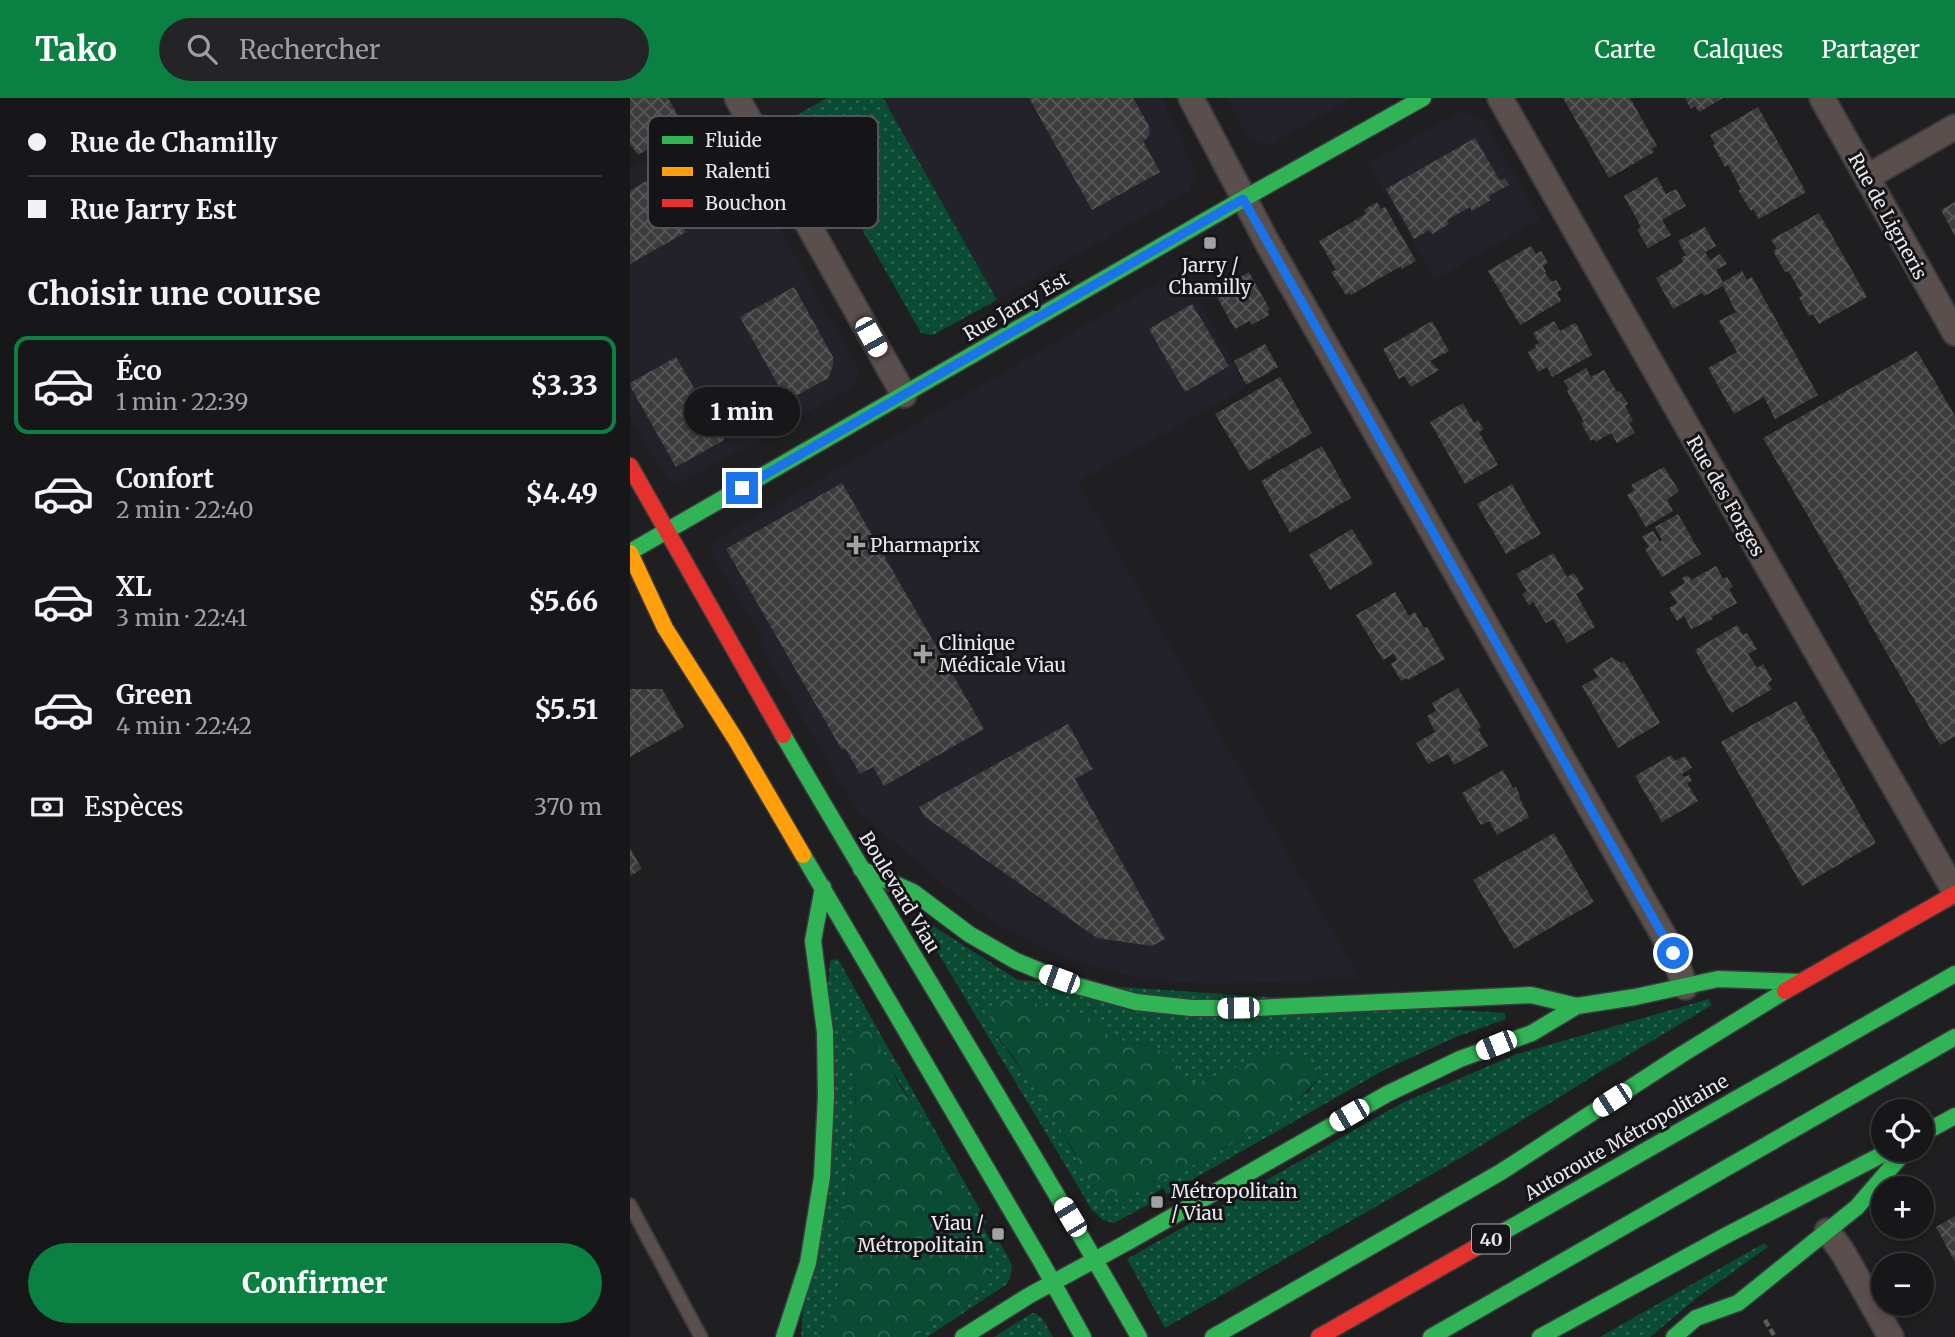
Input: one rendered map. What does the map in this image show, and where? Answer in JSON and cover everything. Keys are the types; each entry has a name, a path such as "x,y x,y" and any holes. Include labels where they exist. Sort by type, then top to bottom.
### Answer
{"main road":[{"name":"Rue Jarry Est","path":"630,552 1423,98"},
{"name":"Boulevard Viau","path":"630,466 861,869 1139,1337"},
{"path":"630,552 665,628 736,740 1083,1337"},
{"path":"861,869 913,892 969,934 1016,961 1074,985 1136,1002 1191,1008 1256,1008 1531,995 1577,1006"},
{"path":"784,1337 808,1263 822,1177 826,1096 825,1032 813,941 822,887"},
{"path":"1213,1337 1501,1172 1681,1055 1800,982 1955,893"},
{"name":"Autoroute Métropolitaine","path":"1319,1337 1955,974"},
{"path":"963,1337 1387,1094 1460,1059 1532,1033 1577,1006 1718,979 1800,982"},
{"path":"1431,1337 1955,1037"},
{"path":"1934,1127 1955,1116"},
{"path":"1540,1337 1871,1160"},
{"path":"1674,1337 1696,1318 1738,1303 1857,1207 1896,1162"},
{"path":"1728,1326 1738,1303"}],"street":[{"path":"737,98 747,116"},
{"path":"1191,98 1243,199 1673,953 1685,987"},
{"name":"Rue des Forges","path":"1500,98 1955,893"},
{"name":"Rue de Ligneris","path":"1822,98 1955,332"},
{"path":"1867,177 1955,127"},
{"path":"810,228 904,395"},
{"path":"1827,1231 1842,1251 1891,1337"}],"lane":[{"path":"630,1205 701,1337"}],"path":[{"path":"1765,1320 1775,1337"}],"shaded area":[{"path":"883,98 1161,98 1196,172 1189,191 997,300"},
{"path":"1227,98 1352,98 1270,145 1246,137"},
{"path":"1458,112 1482,118 1540,219 1435,280 1368,164"},
{"path":"648,158 648,228 779,228 859,370 853,387 679,484 666,477 630,417 630,169"},
{"path":"1183,268 1246,388 1078,482 1361,979 1210,984 1143,979 1082,963 1038,946 999,925 955,894 857,811 760,645 762,638 710,550 714,541"}],"green space":[{"path":"827,98 883,98 997,300 933,335 921,333 861,228 878,228 878,116 797,115"},
{"path":"927,922 1018,980 1505,1013 1506,1019 1456,1037 1386,1069 1167,1194 1163,1188 1150,1196 1153,1202 1114,1223 1103,1220 1092,1210 922,926","holes":["1020,999 1087,1017 1109,1035 1126,1042 1153,1047 1190,1082 1202,1082 1219,1075 1322,1073 1309,1091 1281,1113 1223,1149 1087,1180 1046,1105 996,1036"]},
{"path":"838,959 987,1222 982,1226 989,1238 995,1235 1012,1267 1007,1284 927,1337 914,1337 984,1289 991,1276 955,1174 890,1067 848,1063 854,1072 856,1090 854,1135 840,1248 838,1296 818,1337 801,1337 830,961"},
{"path":"1003,999 1020,999 1088,1017 1109,1035 1168,1054 1190,1082 1216,1077 1253,1059 1280,1053 1306,1060 1322,1073 1292,1105 1248,1134 1171,1177 1127,1196 1111,1198 1096,1189 1085,1177 1065,1137 993,1030 990,1007"},
{"path":"1709,999 1712,1005 1469,1153 1165,1328 1127,1259 1402,1103 1517,1054"},
{"path":"855,1028 871,1031 900,1086 955,1174 991,1277 984,1289 914,1337 818,1337 838,1296 840,1248 854,1135 856,1090 846,1045 849,1034"},
{"path":"1764,1243 1768,1247 1698,1297 1650,1337 1600,1337"},
{"path":"1032,1313 1042,1318 1053,1337 994,1337"}],"building":[{"path":"630,98 668,98 678,116 648,116 648,149 638,155 632,146 630,147"},
{"path":"1029,98 1133,98 1148,124 1150,133 1143,141 1160,172 1092,210"},
{"path":"1563,98 1630,98 1657,146 1652,149 1654,152 1609,178"},
{"path":"1685,98 1723,98 1699,112 1695,106 1691,109"},
{"path":"1758,107 1806,192 1759,219 1738,190 1741,189 1728,165 1725,167 1710,135"},
{"path":"1475,138 1500,181 1505,178 1509,185 1488,196 1491,200 1472,211 1470,207 1447,220 1449,224 1432,234 1429,230 1414,239 1386,189"},
{"path":"1657,177 1666,194 1676,189 1686,206 1662,220 1671,235 1648,248 1637,230 1641,227 1624,196"},
{"path":"648,180 648,228 684,228 686,232 630,264 630,252 630,191"},
{"path":"1377,202 1381,209 1385,207 1416,261 1402,269 1401,266 1351,295 1346,295 1331,272 1336,270 1319,241 1366,214 1364,210"},
{"path":"1955,202 1955,236 1941,210"},
{"path":"1819,213 1867,297 1819,324 1813,314 1809,316 1795,282 1788,271 1785,272 1773,251 1777,249 1771,240"},
{"path":"1705,227 1716,246 1705,252 1710,260 1720,254 1727,264 1716,270 1723,282 1742,271 1747,280 1752,277 1818,395 1775,419 1764,397 1734,414 1708,368 1737,352 1719,321 1736,312 1723,286 1704,296 1702,293 1673,309 1656,278 1683,262 1681,258 1686,255 1678,241"},
{"path":"1530,246 1536,254 1541,251 1548,263 1543,266 1545,273 1552,282 1556,280 1562,290 1557,292 1561,301 1520,325 1488,271"},
{"path":"1249,272 1270,310 1267,311 1269,315 1252,325 1249,321 1235,329 1214,292"},
{"path":"794,287 833,357 833,365 828,378 787,401 740,317"},
{"path":"1192,304 1229,366 1185,392 1149,329"},
{"path":"1432,321 1449,351 1430,361 1439,370 1411,387 1404,376 1399,379 1383,349"},
{"path":"1554,321 1560,331 1575,323 1592,355 1552,377 1547,367 1538,372 1528,352 1539,343 1533,333"},
{"path":"1265,344 1278,367 1246,385 1234,361"},
{"path":"1917,351 1955,416 1955,736 1940,745 1763,438"},
{"path":"676,357 724,440 676,467 630,383"},
{"path":"1586,368 1591,377 1604,370 1617,392 1620,391 1628,404 1625,406 1633,421 1629,423 1635,433 1617,443 1611,433 1596,442 1594,439 1591,441 1564,381"},
{"path":"1280,377 1312,433 1249,471 1215,414"},
{"path":"1463,403 1474,423 1478,420 1484,429 1479,432 1498,465 1465,484 1430,422"},
{"path":"1322,446 1351,498 1290,533 1261,481"},
{"path":"1664,467 1679,491 1667,500 1673,511 1646,527 1627,495 1634,490 1631,485"},
{"path":"842,483 984,729 884,786 873,767 860,774 845,748 842,750 726,549"},
{"path":"1512,484 1541,534 1506,554 1477,504"},
{"path":"1678,514 1701,554 1662,577 1645,549 1649,547 1642,536 1653,531 1660,542 1662,540 1655,527"},
{"path":"1352,529 1373,564 1330,590 1309,555"},
{"path":"1553,553 1567,577 1574,573 1584,589 1576,594 1595,627 1567,643 1553,619 1546,623 1533,602 1529,605 1522,594 1527,591 1516,574"},
{"path":"1716,566 1723,579 1727,577 1733,587 1729,589 1737,603 1712,617 1713,619 1691,629 1684,616 1677,621 1669,608 1677,603 1670,592 1685,583 1682,578 1688,575 1691,580"},
{"path":"1395,592 1409,616 1415,612 1424,628 1427,627 1445,659 1408,680 1407,678 1401,681 1391,664 1397,660 1393,654 1383,660 1356,615"},
{"path":"1737,625 1743,635 1747,633 1757,649 1748,654 1757,668 1763,664 1772,680 1768,683 1772,689 1731,713 1695,650"},
{"path":"1612,657 1621,663 1624,661 1660,723 1618,748 1582,686 1598,677 1593,669"},
{"path":"1458,688 1481,727 1478,729 1488,746 1454,765 1448,754 1428,764 1416,743 1435,732 1427,716 1436,711 1432,703"},
{"path":"630,689 662,689 684,727 630,757"},
{"path":"1796,701 1876,843 1802,886 1721,742"},
{"path":"1068,724 1093,769 1075,779 1165,939 1152,946 1097,938 925,817 919,807"},
{"path":"1671,755 1675,761 1685,756 1692,768 1682,774 1684,777 1689,775 1692,781 1687,783 1698,801 1662,822 1635,776"},
{"path":"1503,770 1513,788 1516,787 1529,817 1497,835 1489,821 1481,825 1462,793"},
{"path":"1554,833 1594,902 1514,949 1473,880"},
{"path":"630,848 642,869 630,876"},
{"path":"1955,1216 1955,1262 1936,1227"}],"traffic: fast":[{"path":"630,552 1423,98"},
{"path":"783,735 1139,1337"},
{"path":"803,855 1083,1337"},
{"path":"861,869 913,892 969,934 1016,961 1074,985 1136,1002 1191,1008 1256,1008 1531,995 1577,1006"},
{"path":"784,1337 808,1263 822,1177 826,1096 825,1032 813,941 823,887"},
{"path":"1482,1244 1955,974"},
{"path":"963,1337 1030,1295 1387,1094 1460,1059 1532,1033 1577,1006 1718,979 1800,982"},
{"path":"1213,1337 1501,1172 1785,991"},
{"path":"1431,1337 1955,1037"},
{"path":"1934,1127 1955,1116"},
{"path":"1540,1337 1871,1160"},
{"path":"1674,1337 1696,1318 1738,1303 1857,1207 1896,1162"}],"traffic: slow":[{"path":"630,553 665,628 736,740 803,855"}],"traffic: jam":[{"path":"630,466 783,735"},
{"path":"1785,991 1955,894"},
{"path":"1319,1337 1482,1244"}],"place":[{"name":"Jarry / Chamilly","path":"1210,243"},
{"name":"Pharmaprix","path":"856,545"},
{"name":"Clinique Médicale Viau","path":"923,654"},
{"name":"Métropolitain / Viau","path":"1157,1202"},
{"name":"Viau / Métropolitain","path":"998,1234"}],"route":[{"path":"742,488 1243,199 1673,953"}]}
